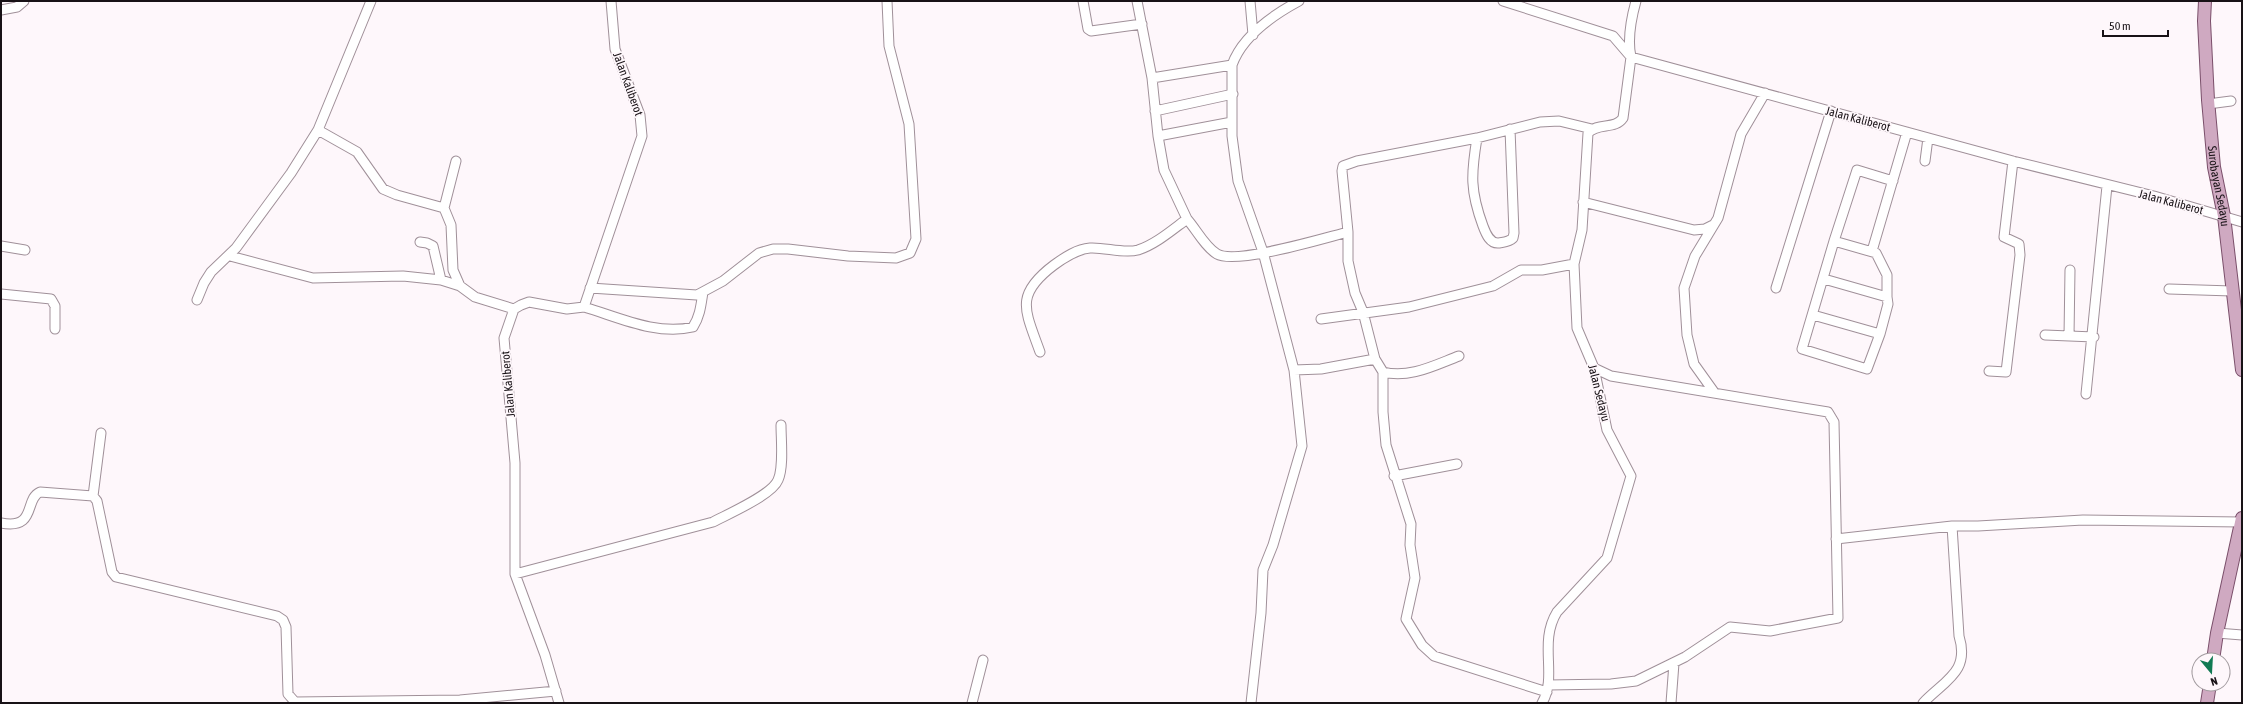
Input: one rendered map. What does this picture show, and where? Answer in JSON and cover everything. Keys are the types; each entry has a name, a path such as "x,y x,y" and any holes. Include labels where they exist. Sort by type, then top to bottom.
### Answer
{"main road":[{"name":"Surobayan Sedayu","path":"2205,1 2204,21 2208,104 2214,167 2224,216 2242,370"},
{"path":"2214,652 2242,520"},
{"path":"2207,703 2209,692"}],"street":[{"path":"1,10 17,8 24,1"},
{"path":"197,300 204,283 211,272 230,256 291,173 318,130 371,1"},
{"name":"Jalan Kaliberot","path":"584,306 642,131 640,116 615,49 611,1"},
{"path":"590,288 697,295 723,281 759,253 772,249 788,248 848,256 889,258 904,257 910,253 916,239 909,124 890,46 887,1"},
{"path":"1083,1 1088,29 1091,32 1142,24"},
{"path":"1138,1 1152,78 1158,136 1165,172 1187,219 1211,249 1219,255 1239,256 1263,252 1348,232"},
{"path":"1250,1 1253,35"},
{"path":"1251,703 1261,613 1263,570 1273,544 1302,446 1294,370 1263,252 1238,181 1232,122 1232,66 1235,58 1253,35 1283,10 1299,1"},
{"path":"1503,1 1613,36 1631,57"},
{"path":"1594,368 1611,376 1828,412 1832,416 1834,422 1837,619 1807,622 1770,631 1730,627 1674,663 1636,681 1548,688 1442,660 1427,651 1422,646 1406,619 1415,578 1410,545 1411,524 1394,476 1386,445 1383,412 1383,372 1375,359 1363,312 1355,293 1348,261 1348,232 1342,171 1343,166 1357,161 1477,138 1510,129 1550,121 1592,128 1616,124 1623,118 1631,57 1629,48 1632,18 1636,1"},
{"name":"Jalan Kaliberot","path":"1631,57 2107,186 2154,196 2242,222"},
{"path":"1152,78 1232,66"},
{"path":"1714,392 1694,364 1686,335 1684,288 1695,256 1718,218 1741,134 1765,93"},
{"path":"1155,110 1233,94"},
{"path":"2208,104 2231,101"},
{"path":"1776,288 1831,111"},
{"path":"1158,136 1232,122"},
{"name":"Jalan Sedayu","path":"1542,703 1548,688 1548,631 1551,622 1556,612 1607,558 1631,476 1608,430 1594,368 1577,328 1574,264 1582,230 1587,140 1588,133 1592,128"},
{"path":"1477,138 1472,186 1476,206 1490,240 1495,243 1510,241 1513,238 1514,233 1510,129"},
{"path":"318,130 357,152 383,189 397,195 444,208"},
{"path":"1872,250 1907,132"},
{"path":"1925,161 1928,138"},
{"path":"456,161 444,208 451,225 453,270 460,286"},
{"path":"1989,371 2006,372 2020,263 2021,248 2019,244 2004,237 2013,161"},
{"path":"1834,241 1872,250 1886,272 1888,304 1880,334 1867,369 1802,349 1814,315 1834,241 1857,170 1893,181"},
{"path":"2086,394 2094,337 2107,186"},
{"path":"1584,202 1694,230 1705,229 1713,225"},
{"path":"1040,352 1026,314 1026,298 1034,282 1066,256 1091,248 1136,250 1150,245 1187,219"},
{"path":"420,242 433,246 441,280"},
{"path":"1,246 25,250"},
{"path":"230,256 313,278 403,276 441,280 460,286 475,297 514,309 529,302 567,309 584,306 648,326 679,330 692,327 697,320 701,311 703,292"},
{"path":"1322,319 1363,312 1408,307 1493,286 1521,270 1542,270 1574,264"},
{"path":"2069,336 2070,270"},
{"path":"1824,279 1887,297"},
{"path":"2169,289 2232,291"},
{"path":"1,294 51,300 55,306 55,329"},
{"name":"Jalan Kaliberot","path":"514,309 504,338 504,344 516,463 515,574 559,703"},
{"path":"1814,315 1880,334"},
{"path":"2045,335 2094,337"},
{"path":"1383,372 1392,374 1415,372 1459,356"},
{"path":"1294,370 1321,369 1375,359"},
{"path":"515,574 713,522 744,507 770,491 777,482 780,472 782,425"},
{"path":"101,433 93,496 97,501 112,572 116,577 249,608 277,616 283,620 286,628 288,694 292,701 299,703 460,700 556,691"},
{"path":"1394,476 1457,464"},
{"path":"1,523 16,523 26,518 34,496 40,492 93,496"},
{"path":"1836,540 1952,526 2084,520 2242,520"},
{"path":"1923,703 1956,672 1962,661 1963,650 1959,636 1952,526"},
{"path":"2217,633 2242,636"},
{"path":"972,703 983,660"},
{"path":"1671,703 1674,663"}]}
